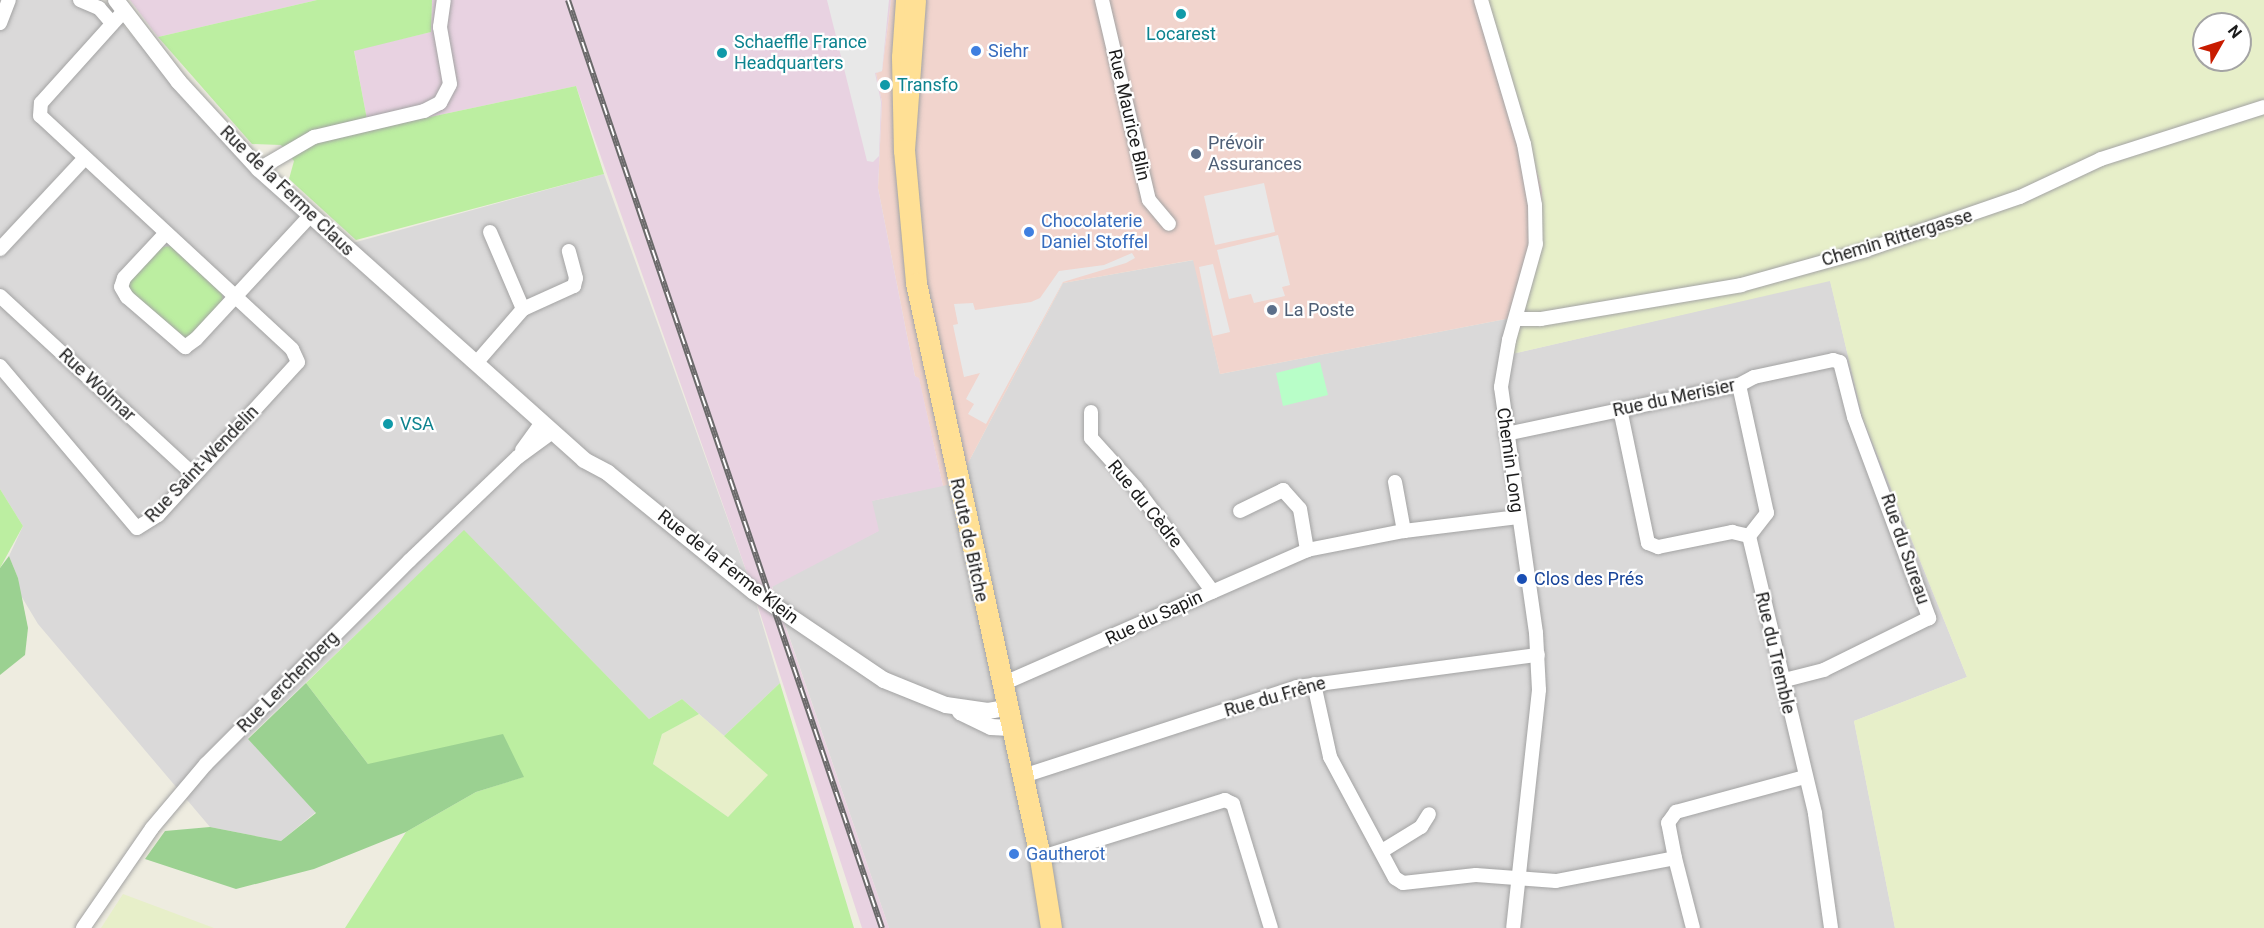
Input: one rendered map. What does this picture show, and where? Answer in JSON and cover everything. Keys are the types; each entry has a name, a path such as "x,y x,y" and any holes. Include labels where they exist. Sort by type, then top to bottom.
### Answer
{"main road":[{"name":"Route de Bitche","path":"906,0 902,57 904,150 916,283 1000,685 1039,858 1051,928"},
{"name":"Route de Bitche","path":"904,150 915,0"}],"street":[{"path":"0,23 9,0"},
{"path":"80,0 117,12"},
{"path":"259,169 314,137 424,111 440,103 450,84 440,27 444,0"},
{"name":"Rue Maurice Blin","path":"1102,0 1149,200 1169,224"},
{"name":"Chemin Long","path":"1482,0 1524,144 1534,205 1536,244 1502,379 1506,434 1538,655 1539,690 1532,778 1513,928"},
{"name":"Rue Saint-Wendelin","path":"0,366 137,528 158,515 298,362 297,353 44,121 39,107 117,12"},
{"name":"Rue de la Ferme Claus","path":"117,12 259,169 477,362 546,428"},
{"name":"Chemin Rittergasse","path":"1516,319 1541,318 1741,285 1866,250 2020,197 2111,156 2264,107"},
{"path":"0,249 84,159"},
{"path":"165,234 124,278 121,287 175,342 189,346 310,216"},
{"path":"490,232 523,309"},
{"path":"477,362 523,309 574,286 576,278 569,251"},
{"name":"Rue Wolmar","path":"0,296 194,474"},
{"name":"Rue du Merisier","path":"1506,434 1620,408 1739,385 1754,377 1833,360 1840,362"},
{"name":"Rue du Sureau","path":"1781,681 1824,670 1929,618 1854,417 1840,362"},
{"path":"1620,408 1648,543 1658,547 1732,532 1749,536 1767,513 1739,385"},
{"name":"Rue du Cèdre","path":"1091,412 1091,438 1136,488 1213,592"},
{"name":"Rue Lerchenberg","path":"83,928 129,859 191,780 546,428"},
{"name":"Rue de la Ferme Klein","path":"546,428 773,605 884,680 983,723 1008,718"},
{"path":"1395,482 1404,531"},
{"path":"1240,511 1283,490 1300,509 1308,550"},
{"name":"Rue du Sapin","path":"1000,685 1308,550 1404,531 1518,517"},
{"name":"Rue du Tremble","path":"1749,536 1781,681 1815,814 1831,928"},
{"name":"Rue du Frêne","path":"1020,777 1314,684 1538,655"},
{"path":"1314,684 1330,757 1395,878 1403,883 1476,875 1556,881 1675,858"},
{"path":"1693,928 1668,823 1676,812 1805,777"},
{"path":"1039,858 1225,800 1233,804 1271,928"},
{"path":"1382,850 1421,827 1429,814"}],"shaded area":[{"path":"0,0 101,0 225,142 338,247 604,174 748,576 780,683 724,736 682,699 649,719 464,531 248,738 316,812 281,841 210,827 38,624 20,594 18,578 9,556 23,526 0,489"},
{"path":"130,0 317,0 158,37"},
{"path":"432,0 891,0 882,71 876,73 882,102 878,188 915,376 919,378 943,486 872,501 879,531 772,587 889,928 862,928 748,576 576,86 369,130 354,50 431,32"},
{"path":"827,0 889,0 882,71 875,73 881,102 879,156 873,162 867,161"},
{"path":"891,0 1488,0 1542,190 1540,246 1511,318 1220,374 1193,260 1063,283 958,482 943,486 919,379 915,376 878,188 882,102 876,73 882,71"},
{"path":"1264,183 1275,232 1215,245 1204,196"},
{"path":"1278,235 1290,285 1282,287 1285,296 1254,303 1251,294 1229,299 1217,250"},
{"path":"1132,253 1135,258 1126,263 1063,282 986,424 968,414 974,404 966,399 980,373 964,377 953,325 958,324 954,304 973,303 975,310 1031,302 1040,298 1059,271 1104,265"},
{"path":"1194,260 1220,374 1511,318 1512,354 1830,280 1863,419 1967,677 1854,721 1895,928 889,928 772,586 878,531 871,501 958,482 1063,283"},
{"path":"1213,264 1230,332 1213,336 1199,267"}],"green space":[{"path":"317,0 432,0 431,32 354,51 369,130 576,86 604,174 356,240 289,179 294,161 281,145 252,144 158,37"},
{"path":"1488,0 2264,0 2264,928 1895,928 1854,721 1967,677 1863,419 1830,281 1512,354 1540,246 1542,190"},
{"path":"171,246 222,293 223,302 189,338 179,338 130,292 129,282 162,247"},
{"path":"1320,362 1328,395 1283,406 1276,373"},
{"path":"0,489 23,526 0,568"},
{"path":"464,530 649,719 682,699 699,714 662,734 653,764 728,817 768,775 724,736 780,683 854,928 345,928 406,832 476,792 523,777 368,764 306,683"},
{"path":"9,556 18,578 28,628 25,655 0,675 0,568"},
{"path":"306,683 368,764 503,734 524,777 476,792 406,832 314,869 236,889 145,859 165,831 210,827 281,841 316,813 248,739"},
{"path":"699,714 769,775 728,817 653,764 662,734"},
{"path":"123,894 214,928 101,928"}],"railway":[{"path":"568,0 882,928"}],"place":[{"name":"Locarest","path":"1181,14"},
{"name":"Siehr","path":"976,51"},
{"name":"Schaeffle France Headquarters","path":"722,53"},
{"name":"Transfo","path":"885,85"},
{"name":"Prévoir Assurances","path":"1196,154"},
{"name":"Chocolaterie Daniel Stoffel","path":"1029,232"},
{"name":"La Poste","path":"1272,310"},
{"name":"VSA","path":"388,424"},
{"name":"Clos des Prés","path":"1522,579"},
{"name":"Gautherot","path":"1014,854"}]}
